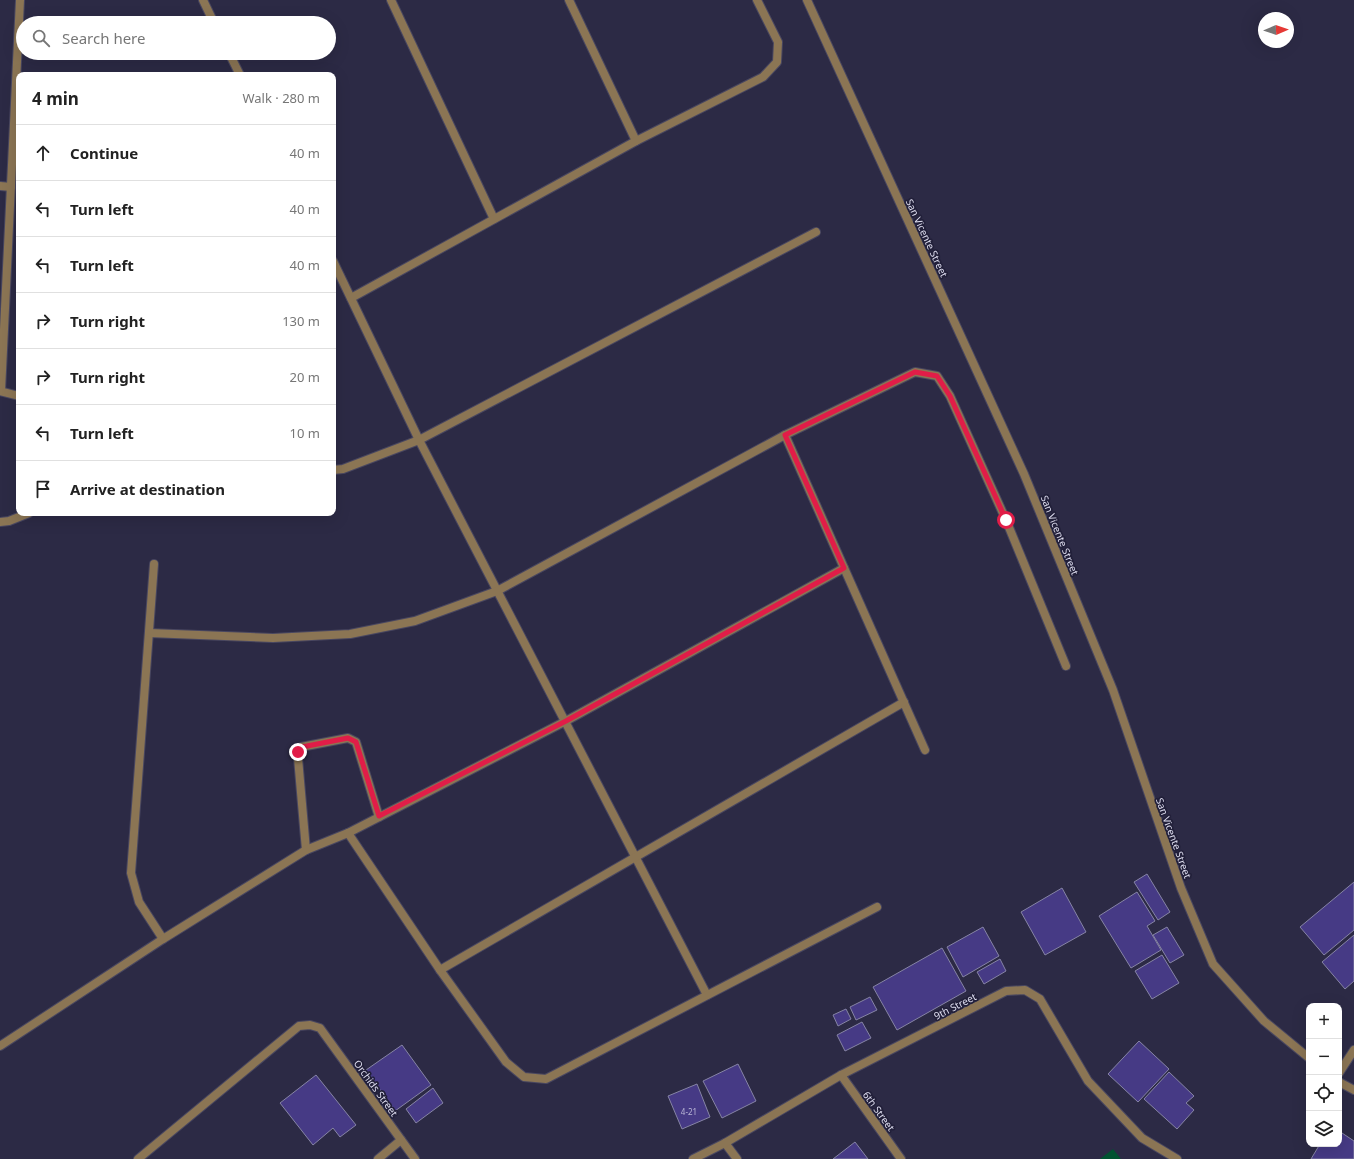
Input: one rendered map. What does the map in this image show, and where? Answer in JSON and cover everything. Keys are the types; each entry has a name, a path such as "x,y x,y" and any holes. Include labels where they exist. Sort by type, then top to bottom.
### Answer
{"street":[{"path":"19,16 20,0"},
{"path":"203,0 211,16"},
{"path":"391,0 494,219"},
{"path":"569,0 636,140"},
{"path":"351,298 636,140 763,77 777,62 778,42 757,0"},
{"name":"San Vicente Street","path":"807,0 1024,474 1113,690 1182,888 1213,964 1264,1021 1306,1056"},
{"path":"17,60 17,72"},
{"path":"232,60 238,72"},
{"path":"16,83 1,391 16,395"},
{"path":"0,186 11,187"},
{"path":"336,470 343,469 419,440 816,232"},
{"path":"336,267 419,440 707,994"},
{"path":"149,633 273,638 350,634 416,621 497,591 785,435 915,372 937,376 950,396 1006,520 1066,666"},
{"path":"785,435 926,750"},
{"path":"0,522 9,522 22,516"},
{"path":"154,564 131,873 139,902 162,939"},
{"path":"0,1046 162,939 306,850 348,833 566,721 844,568"},
{"path":"440,970 904,702"},
{"path":"306,850 298,758 302,747 348,738 353,739 356,742 379,816"},
{"path":"348,833 440,970 506,1062 524,1077 546,1079 877,907"},
{"name":"9th Street","path":"693,1159 725,1143 841,1075 1006,992 1025,990 1040,999 1088,1081 1142,1138 1177,1159"},
{"name":"Orchids Street","path":"138,1159 299,1026 310,1025 320,1028 416,1159"},
{"path":"1342,1068 1354,1050"},
{"name":"6th Street","path":"841,1075 901,1159"},
{"path":"1342,1084 1354,1090"},
{"path":"378,1159 401,1140"},
{"path":"725,1143 737,1159"}],"green space":[{"path":"1113,1149 1121,1159 1100,1159"}],"building":[{"path":"1147,874 1170,912 1158,920 1134,882"},
{"path":"1354,882 1354,930 1324,955 1300,927"},
{"path":"1062,888 1086,932 1045,955 1021,912"},
{"path":"1137,892 1155,921 1147,926 1161,950 1131,968 1099,916"},
{"path":"983,927 999,956 963,977 947,947"},
{"path":"1167,927 1184,955 1170,963 1153,935"},
{"path":"1354,935 1354,981 1345,989 1322,962"},
{"path":"942,948 966,991 897,1030 873,987"},
{"path":"1162,955 1179,983 1152,999 1135,971"},
{"path":"1000,959 1006,971 984,984 977,972"},
{"path":"870,997 877,1010 856,1020 850,1007"},
{"path":"846,1009 851,1019 838,1026 833,1015"},
{"path":"862,1022 871,1038 845,1051 837,1035"},
{"path":"1139,1041 1169,1069 1138,1102 1108,1074"},
{"path":"402,1045 431,1085 395,1111 366,1070"},
{"path":"738,1064 756,1101 722,1118 703,1081"},
{"path":"1169,1072 1194,1096 1186,1103 1194,1110 1177,1129 1144,1099"},
{"path":"316,1075 356,1125 340,1137 333,1128 313,1145 280,1103"},
{"path":"697,1084 710,1117 682,1129 668,1096"},
{"path":"433,1088 443,1103 416,1123 406,1109"},
{"path":"1342,1133 1354,1141 1354,1159 1311,1159 1318,1147 1342,1147"},
{"path":"855,1142 868,1159 833,1159"}],"route":[{"path":"298,752 302,747 348,738 353,739 356,742 379,816 566,721 844,568 785,435 915,372 937,376 950,396 1006,520"}]}
